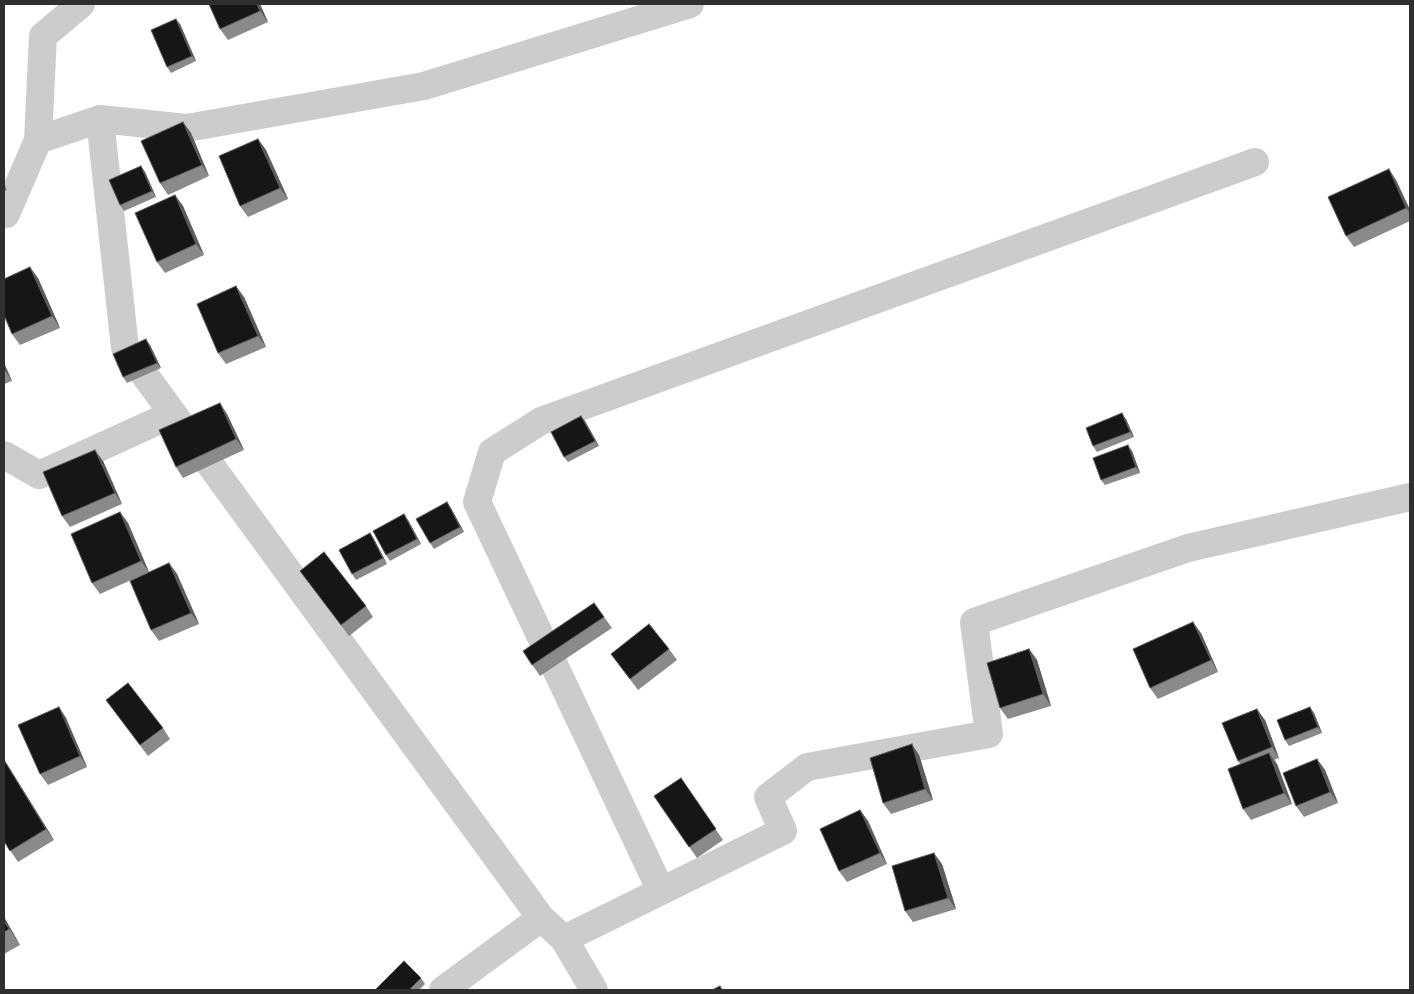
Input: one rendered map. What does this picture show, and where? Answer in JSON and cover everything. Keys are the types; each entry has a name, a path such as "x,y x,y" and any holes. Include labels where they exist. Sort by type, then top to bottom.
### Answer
{"street":[{"path":"4,214 6,214 38,140 43,36 81,4"},
{"path":"38,140 100,119 187,128 424,86 690,4"},
{"path":"100,119 125,348 541,918 564,939 594,990"},
{"path":"661,891 477,502 492,452 541,421 1254,162"},
{"path":"4,455 39,475 173,414"},
{"path":"564,939 782,831 768,798 807,766 989,734 974,622 1188,548 1410,497"},
{"path":"443,990 541,918"}],"building":[{"path":"209,4 257,4 260,11 220,29"},
{"path":"176,19 192,56 167,67 151,30"},
{"path":"183,122 202,165 160,183 141,141"},
{"path":"258,139 280,188 240,206 219,156"},
{"path":"141,166 152,191 120,205 109,180"},
{"path":"1389,169 1406,208 1346,236 1328,197"},
{"path":"175,195 196,244 157,262 135,213"},
{"path":"30,267 52,316 12,334 4,315 4,279"},
{"path":"236,286 258,336 218,353 197,304"},
{"path":"146,339 157,363 123,377 113,354"},
{"path":"220,403 236,439 176,467 159,430"},
{"path":"1122,413 1130,432 1093,446 1086,428"},
{"path":"581,416 595,441 564,457 551,432"},
{"path":"1128,445 1136,467 1101,480 1093,458"},
{"path":"95,450 115,493 62,516 43,472"},
{"path":"447,502 460,527 430,543 416,519"},
{"path":"120,512 141,561 92,583 71,534"},
{"path":"404,514 417,539 386,555 373,531"},
{"path":"370,533 383,558 352,574 339,550"},
{"path":"324,552 366,606 341,625 300,571"},
{"path":"169,563 191,613 151,630 130,581"},
{"path":"594,603 604,617 532,665 523,651"},
{"path":"1193,622 1211,660 1150,688 1133,649"},
{"path":"649,624 669,649 630,679 611,654"},
{"path":"1029,649 1043,694 1000,708 987,663"},
{"path":"128,683 163,728 140,745 106,700"},
{"path":"59,707 80,756 40,774 18,725"},
{"path":"1310,707 1318,727 1285,740 1277,720"},
{"path":"1257,709 1272,747 1238,761 1222,723"},
{"path":"912,744 925,789 883,803 870,758"},
{"path":"1269,753 1284,793 1243,809 1228,769"},
{"path":"1317,759 1330,792 1296,806 1283,773"},
{"path":"4,760 46,829 10,851 4,841"},
{"path":"681,778 716,829 689,847 654,796"},
{"path":"860,810 880,853 839,871 820,829"},
{"path":"934,853 948,898 905,911 892,866"},
{"path":"4,921 9,929 4,932"},
{"path":"404,961 421,978 409,990 377,990 376,989"},
{"path":"720,986 722,990 712,990"}]}
